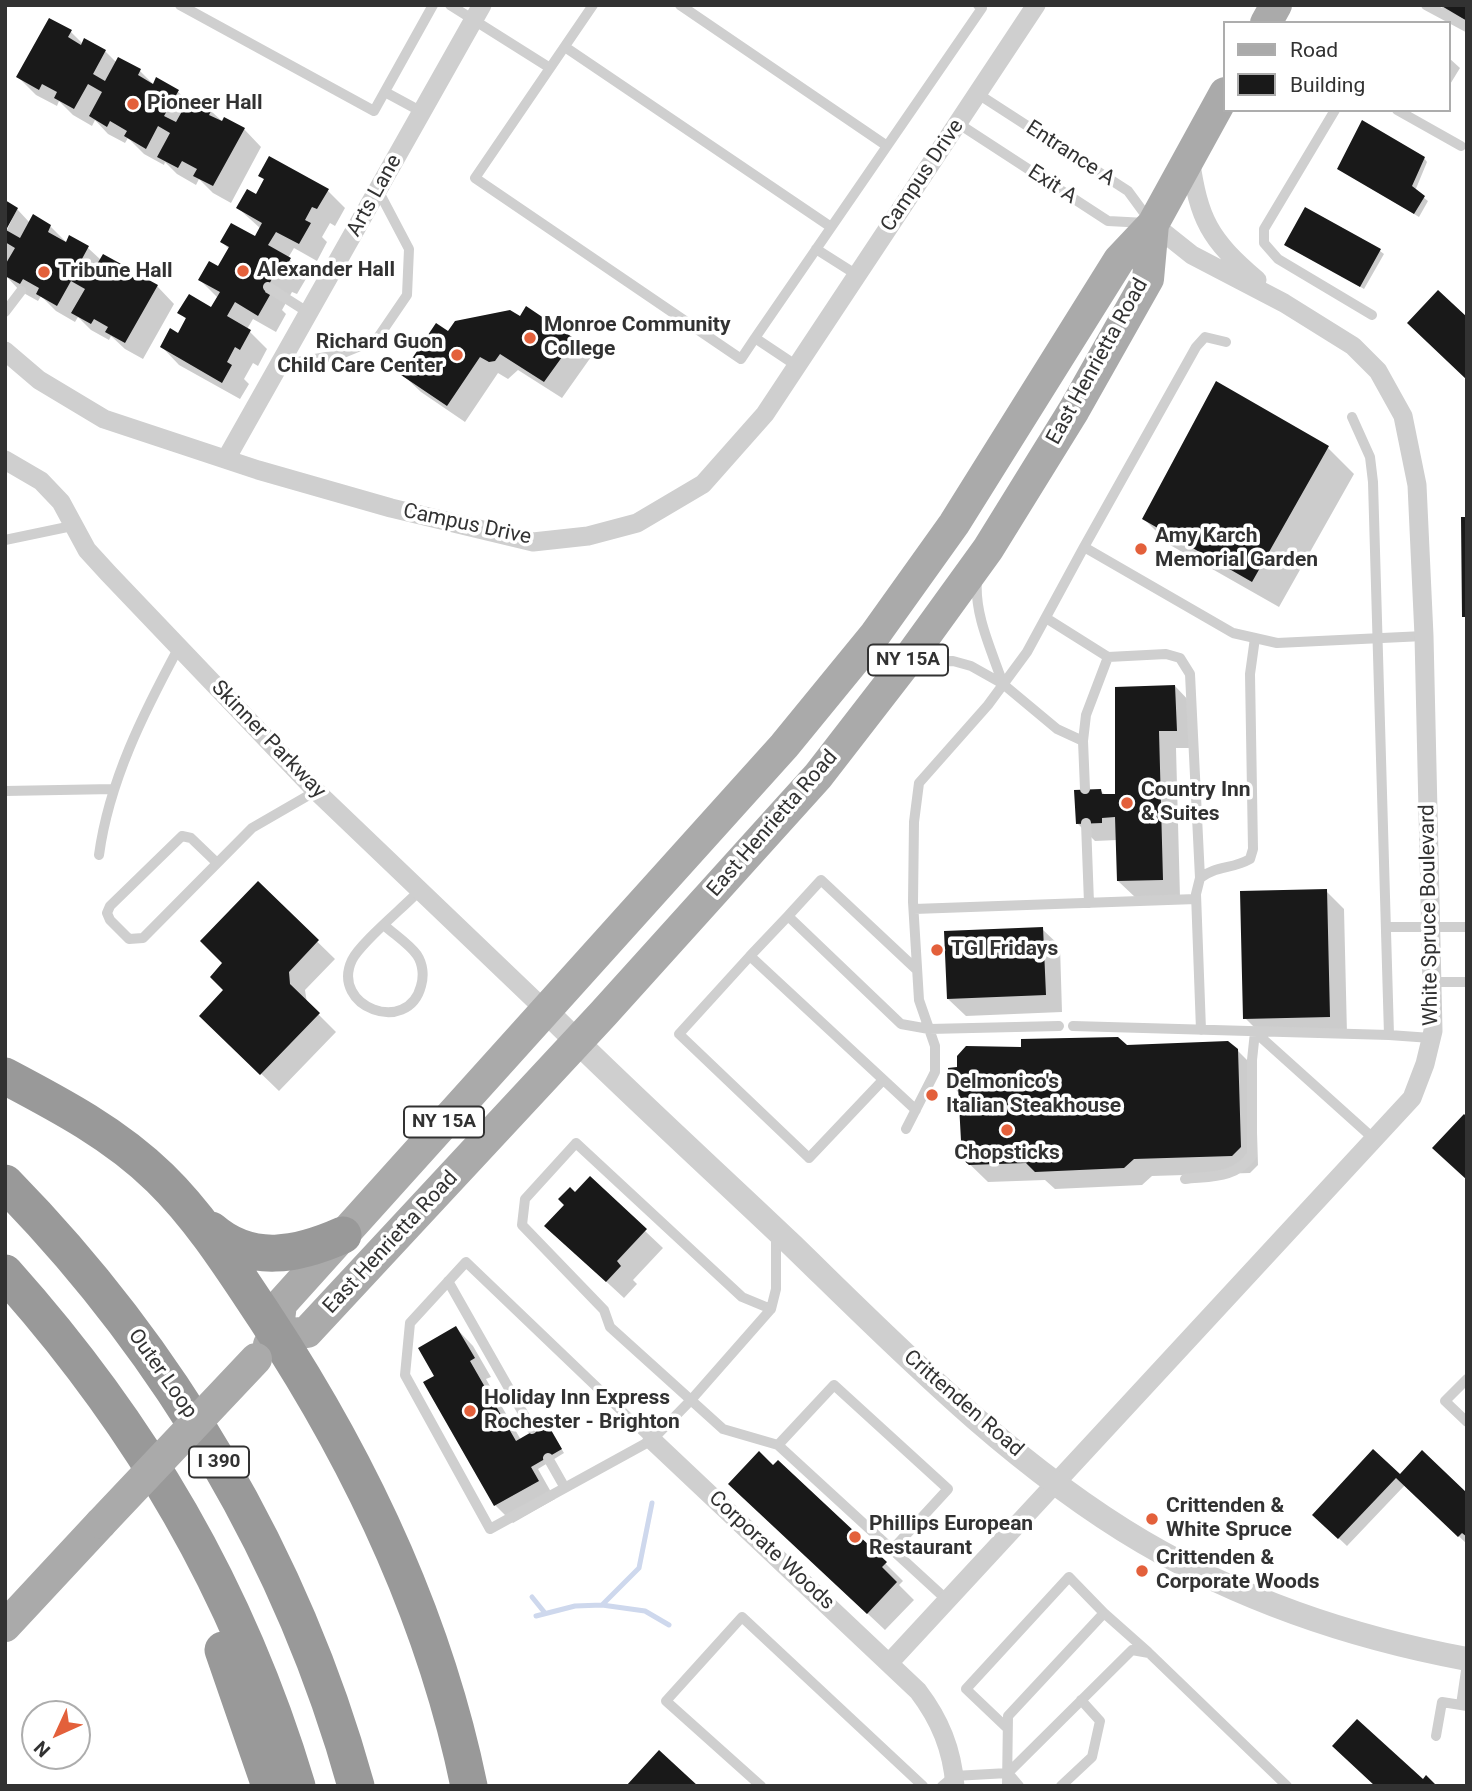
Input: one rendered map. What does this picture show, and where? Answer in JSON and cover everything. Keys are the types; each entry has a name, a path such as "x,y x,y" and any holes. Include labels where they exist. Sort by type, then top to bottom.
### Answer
{"highway":[{"path":"5,1076 75,1113 117,1142 217,1235 250,1252 266,1255 291,1253 344,1235"},
{"name":"Outer Loop","path":"5,1184 118,1313 159,1368 212,1451 263,1544 306,1638 356,1786"},
{"path":"181,1200 227,1260 267,1347 356,1468 398,1558 428,1640 469,1786"},
{"path":"13,1282 99,1401 151,1489 206,1608 270,1786"},
{"name":"I 390","path":"13,1282 125,1422 195,1536 252,1657 297,1786"},
{"path":"250,1730 261,1786"}],"main road":[{"path":"1267,21 1276,5"},
{"name":"East Henrietta Road","path":"267,1347 281,1304 783,746 874,636 954,524 1119,260 1153,224 1224,95"},
{"name":"East Henrietta Road","path":"267,1347 307,1332 577,1042 818,776 907,661 979,561 1074,410 1148,279 1153,224"},
{"path":"5,1626 267,1347"}],"street":[{"name":"Campus Drive","path":"5,351 39,380 104,419 391,508 533,542 588,536 637,523 703,484 765,414 1036,5"},
{"name":"Arts Lane","path":"226,459 379,192 478,12"},
{"name":"White Spruce Boulevard","path":"1190,158 1200,209 1208,228 1224,252 1284,303"},
{"name":"White Spruce Boulevard","path":"1056,1483 1412,1098 1431,1038 1424,636 1417,485 1403,416 1391,392 1364,356 1284,303 1192,255 1153,224"},
{"name":"Skinner Parkway","path":"5,460 41,481 61,502 72,526 108,573 316,791 546,1011"},
{"name":"Crittenden Road","path":"546,1011 928,1375 1056,1483 1143,1541 1228,1586 1327,1624 1467,1661"},
{"name":"Corporate Woods","path":"652,1440 890,1662 932,1710 943,1733 950,1782"},
{"path":"890,1662 1056,1483"}],"lane":[{"path":"180,5 374,111 433,5"},
{"path":"450,5 478,12 550,68"},
{"path":"593,5 475,178 741,359 982,8 978,5"},
{"path":"680,5 887,146"},
{"path":"1426,5 1467,27"},
{"path":"565,47 831,228"},
{"path":"385,92 422,112"},
{"name":"Entrance A","path":"978,94 1128,191 1153,224"},
{"path":"1334,112 1264,229 1264,243 1278,259 1372,316"},
{"path":"1401,112 1461,146"},
{"name":"Exit A","path":"959,124 1108,221 1153,224"},
{"path":"280,365 338,355 377,339 407,295 409,249 379,192"},
{"path":"816,249 857,275"},
{"path":"268,287 309,313"},
{"path":"5,312 21,291"},
{"path":"906,1129 935,1072 935,1046 919,1000 917,970 914,822 919,783 1027,652 1196,347 1205,337 1226,342"},
{"path":"755,338 797,366"},
{"path":"1352,417 1370,457 1372,470 1389,1035"},
{"path":"5,540 72,526"},
{"path":"1084,547 1233,633 1277,643 1424,636"},
{"path":"979,561 976,600 1003,684"},
{"path":"1046,618 1108,657 1166,654 1180,658 1191,674 1199,878 1196,899 1201,1030"},
{"path":"1199,878 1211,870 1237,866 1250,859 1253,849 1250,674 1255,638"},
{"path":"99,855 105,813 114,789 148,705 179,647"},
{"path":"1085,789 1083,741 1086,716 1108,657"},
{"path":"907,661 953,660 1003,684 1057,729 1083,741"},
{"path":"5,791 114,789"},
{"path":"216,862 191,838 182,836 110,906 107,913 110,920 130,939 143,937 252,828 316,791"},
{"path":"1086,823 1089,903"},
{"path":"883,1080 809,1158 679,1034 821,880 917,970"},
{"path":"385,926 417,955 423,977 415,999 396,1012 384,1014 362,1005 353,995 349,970 361,948 419,891"},
{"path":"914,909 1196,899"},
{"path":"788,916 901,1024 929,1029 1059,1026"},
{"path":"1386,927 1467,927"},
{"path":"750,957 916,1110"},
{"path":"1432,982 1467,982"},
{"path":"1073,1026 1431,1038"},
{"path":"1255,1032 1374,1139"},
{"path":"1185,1179 1231,1174 1243,1167 1252,1155 1252,1060 1255,1032"},
{"path":"771,1309 742,1297 576,1143 525,1199 522,1225 604,1310 610,1326 723,1429 778,1445 947,1600"},
{"path":"652,1440 467,1262 410,1323 405,1375 489,1530 652,1440 691,1401 771,1309 776,1289 776,1231"},
{"path":"449,1281 532,1429"},
{"path":"1467,1379 1445,1401 1467,1422"},
{"path":"778,1445 834,1385 947,1489 892,1550"},
{"path":"548,1458 565,1488"},
{"path":"1007,1728 966,1689 1069,1577 1287,1786"},
{"path":"1007,1786 1009,1716 1104,1613"},
{"path":"761,1786 666,1701 742,1617 923,1786"},
{"path":"950,1782 1008,1773 1132,1650 1149,1653"},
{"path":"1436,1736 1442,1702 1464,1706 1467,1661"},
{"path":"1061,1786 1093,1757 1100,1721 1081,1700"},
{"path":"1008,1773 1019,1786"}],"building":[{"path":"1440,5 1467,5 1467,21"},
{"name":"Pioneer Hall","path":"49,18 72,30 68,37 81,45 84,38 106,50 93,74 105,81 118,57 141,69 138,75 153,84 156,77 179,90 164,116 176,122 190,97 212,109 209,115 222,121 224,117 245,128 213,186 193,176 197,169 182,161 178,168 157,157 170,133 158,126 146,149 124,136 127,131 110,121 107,127 89,116 102,92 88,84 74,109 54,98 57,92 42,84 39,90 16,77"},
{"path":"1362,120 1425,157 1412,186 1425,196 1414,214 1337,169"},
{"name":"Alexander Hall","path":"269,156 329,189 317,209 312,207 305,220 311,223 299,244 276,232 268,245 291,258 279,278 274,275 265,292 270,295 258,316 235,302 227,316 251,330 240,350 235,347 227,362 232,365 222,383 160,347 170,328 178,333 186,318 177,313 189,294 211,307 220,292 198,280 209,261 218,266 229,247 220,242 231,223 255,236 262,223 236,208 247,189 256,194 264,179 258,176"},
{"name":"Tribune Hall","path":"5,200 18,208 6,230 20,238 33,214 51,225 48,232 66,242 69,235 89,246 77,268 90,276 103,254 123,265 120,270 134,278 136,273 158,285 125,343 105,332 108,327 94,319 91,324 71,313 85,289 71,281 57,306 36,294 39,288 23,279 20,284 5,276 5,265 15,248 5,242"},
{"path":"1305,207 1381,249 1360,287 1284,245"},
{"path":"1438,290 1467,317 1467,380 1407,323"},
{"name":"Richard Guon Child Care Center","path":"526,306 575,339 544,382 500,354 495,361 489,362 480,357 447,406 401,375 436,323 448,331 455,321 510,310 520,316"},
{"path":"1216,381 1329,446 1252,582 1142,519"},
{"path":"1461,517 1467,517 1467,617 1462,617"},
{"path":"1175,685 1177,731 1159,731 1163,880 1117,881 1115,817 1102,818 1102,823 1076,824 1074,790 1101,789 1102,794 1115,794 1115,687"},
{"path":"258,881 319,940 289,972 290,984 320,1013 260,1075 199,1016 223,990 210,977 222,963 200,941"},
{"path":"1327,889 1330,1017 1243,1019 1240,891"},
{"path":"1043,927 1046,995 947,999 944,931"},
{"path":"1118,1037 1127,1045 1228,1041 1238,1049 1241,1147 1232,1156 1134,1159 1124,1168 1035,1172 1026,1163 969,1165 952,1150 961,1141 958,1085 949,1086 948,1068 957,1067 957,1056 966,1046 1021,1047 1021,1039"},
{"path":"1464,1114 1467,1117 1467,1180 1432,1148"},
{"path":"590,1176 647,1229 617,1261 621,1266 606,1282 544,1226 564,1205 558,1199 570,1187 575,1192"},
{"name":"Holiday Inn Express Rochester - Brighton","path":"456,1326 475,1358 470,1361 516,1441 547,1423 562,1449 531,1467 539,1481 494,1506 423,1382 434,1376 418,1348"},
{"path":"1373,1449 1400,1474 1422,1450 1467,1493 1467,1537 1462,1533 1458,1537 1396,1478 1338,1539 1312,1515"},
{"path":"759,1451 773,1465 778,1460 887,1562 882,1567 897,1582 867,1614 728,1484"},
{"path":"1357,1719 1423,1779 1426,1775 1437,1786 1375,1786 1332,1746"},
{"path":"659,1750 698,1786 626,1786"}],"waterway":[{"path":"536,1616 575,1606 602,1605 639,1568 652,1503"},
{"path":"532,1597 545,1613"},
{"path":"602,1605 645,1611 669,1625"}],"place":[{"name":"Pioneer Hall","path":"133,104"},
{"name":"Alexander Hall","path":"243,271"},
{"name":"Tribune Hall","path":"44,272"},
{"name":"Monroe Community College","path":"530,338"},
{"name":"Richard Guon Child Care Center","path":"457,355"},
{"name":"Amy Karch Memorial Garden","path":"1141,549"},
{"name":"Country Inn & Suites","path":"1127,803"},
{"name":"TGI Fridays","path":"937,950"},
{"name":"Delmonico's Italian Steakhouse","path":"932,1095"},
{"name":"Chopsticks","path":"1007,1130"},
{"name":"Holiday Inn Express Rochester - Brighton","path":"470,1411"},
{"name":"Crittenden & White Spruce","path":"1152,1519"},
{"name":"Phillips European Restaurant","path":"855,1537"},
{"name":"Crittenden & Corporate Woods","path":"1142,1571"}]}
